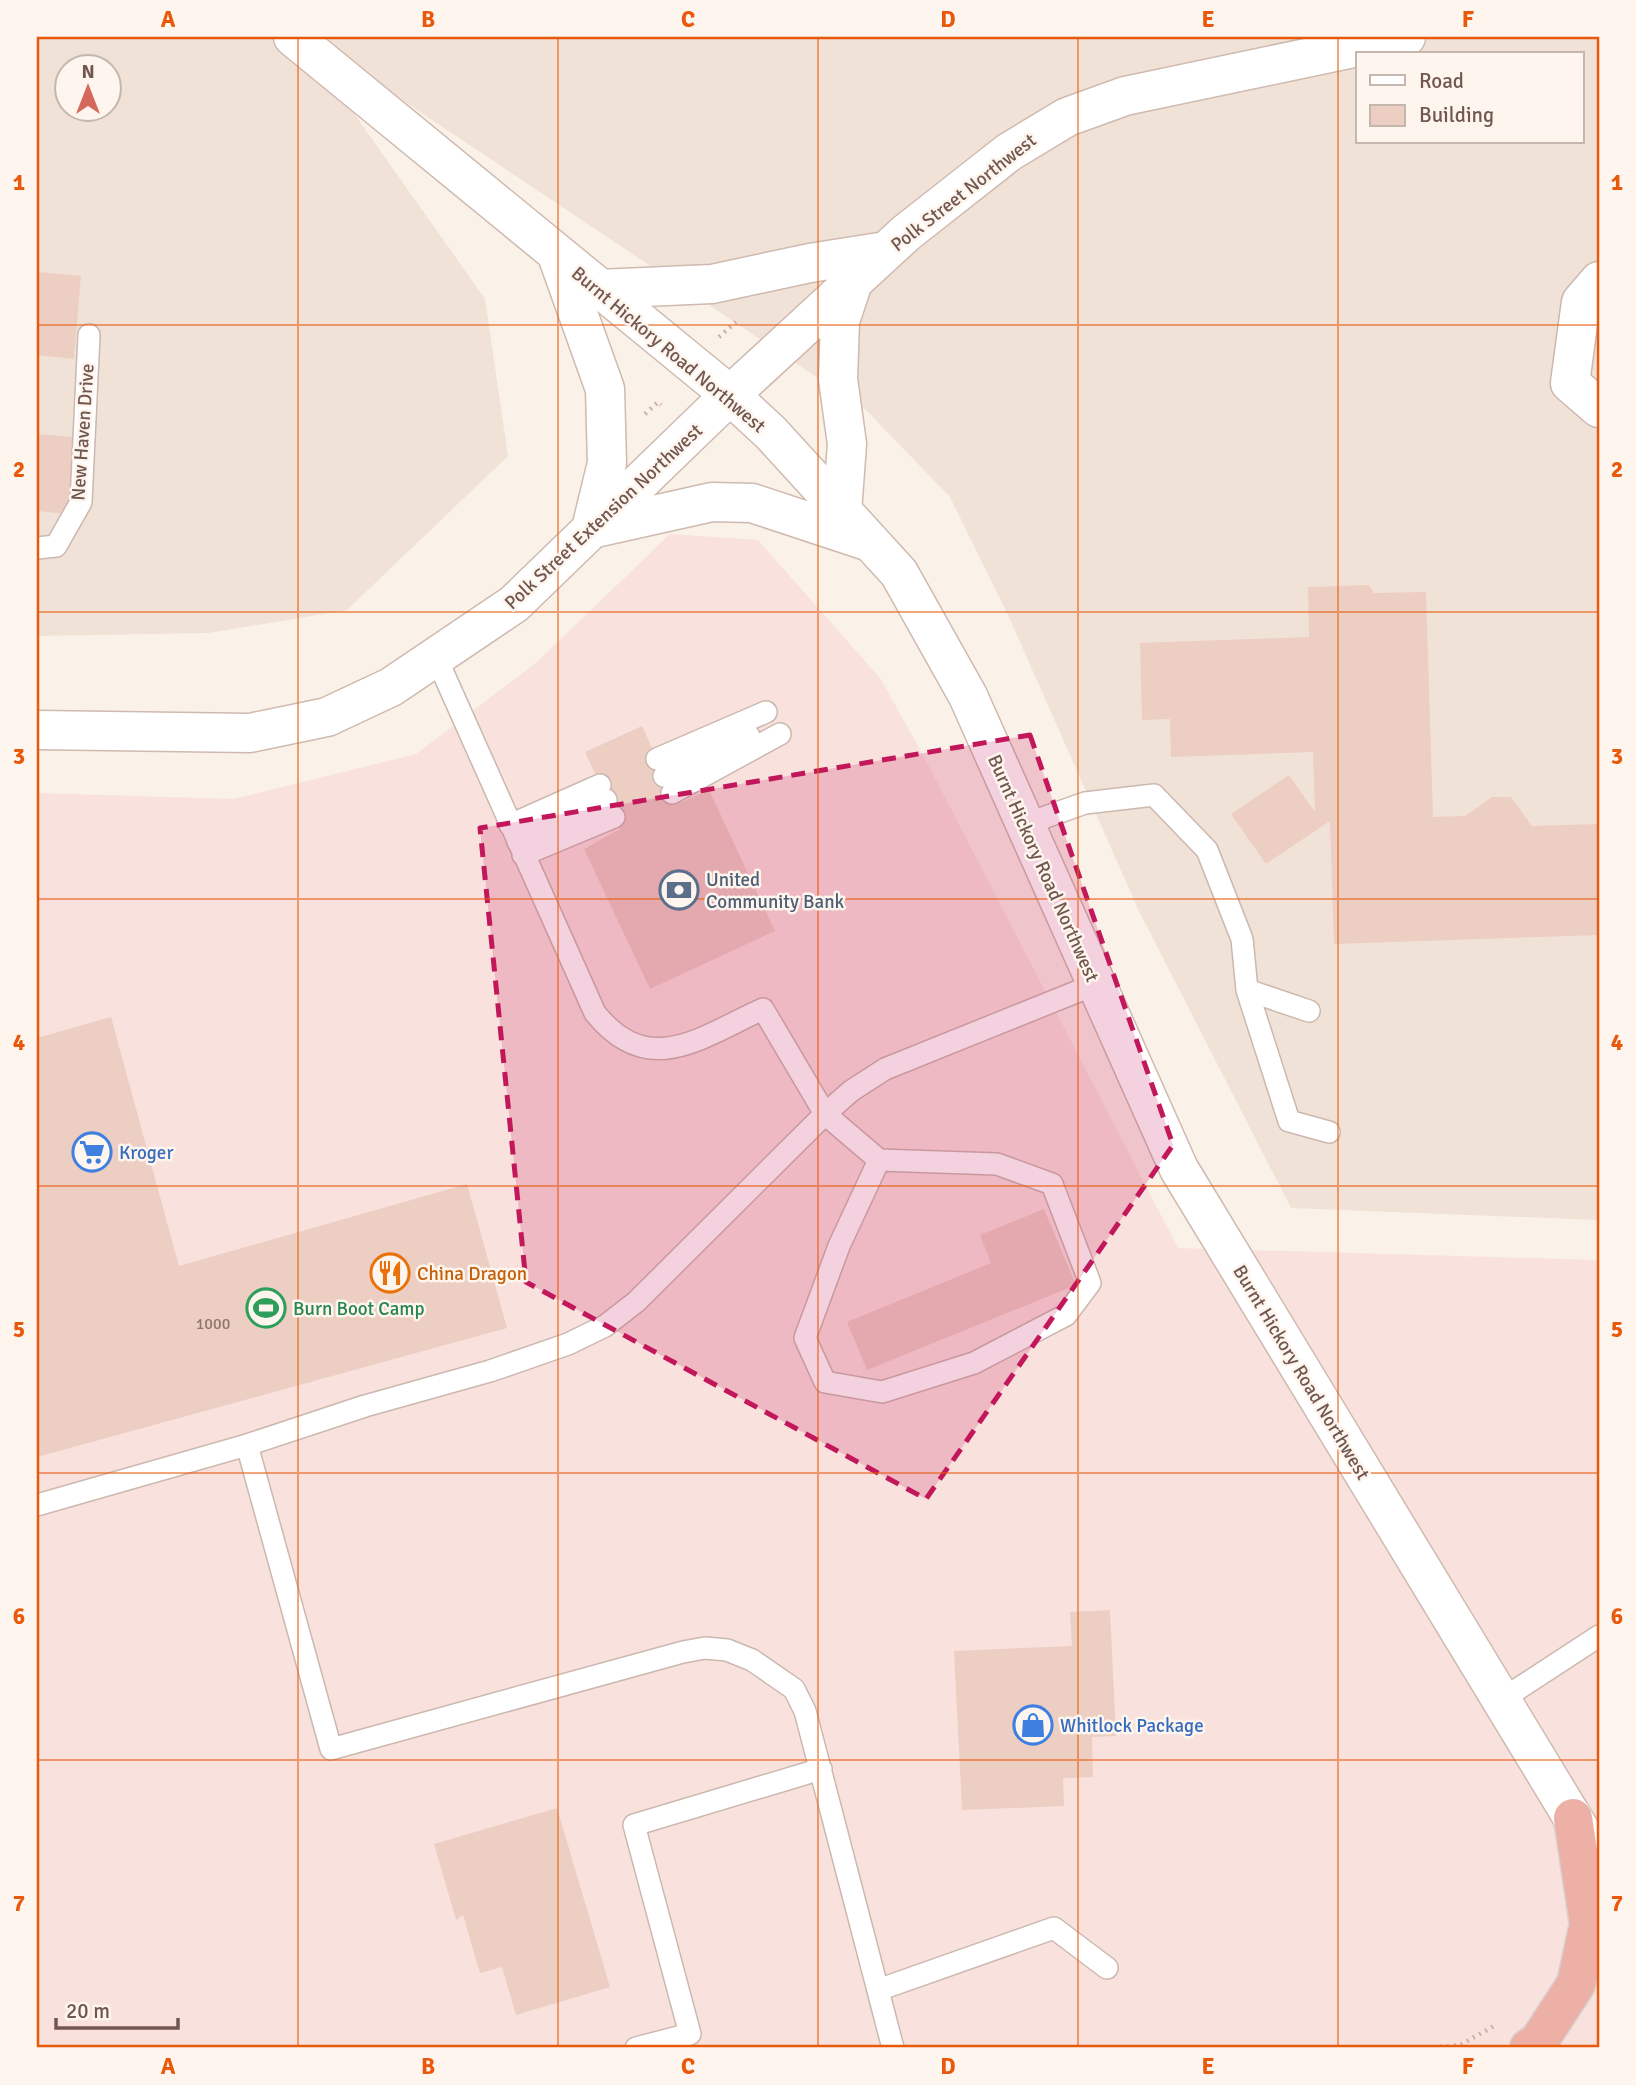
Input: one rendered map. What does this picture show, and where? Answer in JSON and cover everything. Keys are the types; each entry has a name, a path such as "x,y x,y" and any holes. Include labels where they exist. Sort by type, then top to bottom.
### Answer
{"highway":[{"path":"1529,2048 1539,2041 1576,1984 1589,1924 1573,1818"}],"street":[{"name":"Burnt Hickory Road Northwest","path":"293,37 730,395 771,433 899,573 968,696 1023,825 1179,1169 1599,1861"},
{"name":"Polk Street Northwest","path":"730,395 906,233 1009,152 1067,117 1125,96 1362,41 1406,37"},
{"path":"599,289 712,284 810,263 886,251"},
{"path":"558,255 605,388 607,463 591,529 712,502 752,503 870,542"},
{"path":"1599,281 1580,302 1570,383 1599,408"},
{"path":"842,512 847,444 838,379 840,321 853,282"},
{"name":"Polk Street Extension Northwest","path":"37,730 250,733 327,717 391,687 514,604 730,395"}],"lane":[{"name":"New Haven Drive","path":"37,548 56,546 81,502 89,335"},
{"path":"436,657 595,1013 608,1029 630,1043 657,1050 680,1047 763,1009 825,1114 879,1160 997,1164 1052,1184 1090,1283 1066,1315 974,1363 882,1392 825,1382 805,1338 839,1246 879,1160"},
{"path":"664,776 773,724 664,776"},
{"path":"1023,825 1085,803 1154,795 1207,850 1242,939 1247,990 1289,1121 1329,1132"},
{"path":"517,840 607,801 517,840"},
{"path":"37,1505 490,1371 568,1344 605,1326 636,1303 851,1091 885,1069 1096,984"},
{"path":"1247,990 1309,1011"},
{"path":"247,1445 331,1749 705,1648 727,1650 752,1660 794,1689 805,1710 893,2048"},
{"path":"1501,1700 1599,1636"},
{"path":"636,2048 690,2034 634,1825 821,1769"},
{"path":"878,1990 1054,1928 1107,1968"}],"path":[{"path":"718,337 739,320"},
{"path":"1426,2048 1460,2045 1505,2020"}],"highlighted area":[{"path":"1030,735 1173,1145 926,1499 526,1282 480,828"}],"shaded area":[{"path":"37,37 300,37 485,299 508,456 347,610 208,633 37,636"},
{"path":"308,37 1599,37 1599,1220 1291,1208 1139,911 1008,615 950,497 866,410"},
{"path":"670,534 758,540 880,678 921,751 1178,1248 1599,1260 1599,2048 37,2048 37,793 234,799 416,754 537,662"}],"building":[{"path":"37,272 81,276 74,359 37,355"},
{"path":"37,434 74,437 68,514 37,511"},
{"path":"1369,585 1374,593 1426,592 1433,817 1465,816 1492,797 1511,797 1532,826 1599,824 1599,935 1334,944 1330,821 1266,864 1231,814 1289,775 1315,812 1313,752 1171,757 1170,719 1142,720 1140,643 1309,637 1308,587"},
{"name":"United Community Bank","path":"642,726 677,804 709,790 775,931 650,989 584,849 620,829 585,752"},
{"path":"111,1017 179,1266 467,1184 507,1328 37,1457 37,1038"},
{"path":"1044,1209 1076,1285 867,1370 847,1322 991,1263 980,1235"},
{"path":"1110,1610 1116,1736 1092,1737 1093,1777 1063,1778 1064,1806 962,1810 954,1651 1072,1646 1070,1612"},
{"path":"557,1808 610,1987 516,2015 502,1967 480,1973 463,1915 456,1920 434,1844"}],"place":[{"name":"United Community Bank","path":"679,890"},
{"name":"Kroger","path":"92,1152"},
{"name":"China Dragon","path":"390,1273"},
{"name":"Burn Boot Camp","path":"266,1308"},
{"name":"Whitlock Package","path":"1033,1725"}]}
